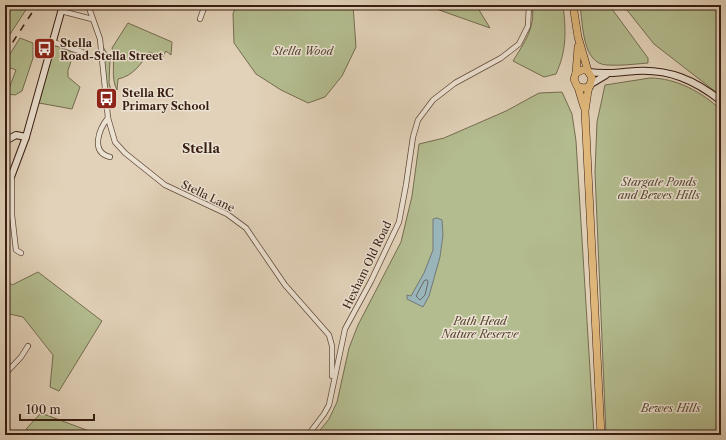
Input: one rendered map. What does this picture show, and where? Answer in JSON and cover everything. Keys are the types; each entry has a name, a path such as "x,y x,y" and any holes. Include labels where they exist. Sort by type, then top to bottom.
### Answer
{"main road":[{"path":"573,5 578,37 592,78 585,111 600,435"},
{"path":"5,193 26,137 62,8"},
{"path":"578,37 576,73 574,79 585,111"},
{"path":"576,73 582,70 606,75 633,71 665,71 691,81 721,101"},
{"path":"578,87 584,88 606,75"},
{"path":"5,141 16,135 26,137"}],"street":[{"name":"Stella Lane","path":"88,5 100,39 108,118 112,136 119,146 154,176 170,187 233,217 246,228 285,285 328,333 331,341"},
{"path":"200,19 205,5"},
{"name":"Hexham Old Road","path":"308,435 324,414 330,400 345,329 371,281 399,222 413,137 418,120 433,100 455,83 501,58 518,44 528,26 529,5"},
{"path":"62,8 92,19"},
{"path":"52,42 82,52"},
{"path":"108,118 100,128 98,142 102,152 110,157"},
{"path":"12,175 12,215 16,250 21,253"},
{"path":"333,385 331,341 342,339"},
{"path":"5,374 21,357 28,346"}],"green space":[{"path":"8,5 29,5 5,42 5,10"},
{"name":"Stella Wood","path":"236,5 353,5 356,47 342,76 325,97 308,103 281,90 256,74 234,43 233,14"},
{"path":"425,5 476,5 490,28"},
{"path":"532,5 563,5 565,40 560,65 556,74 544,77 513,61 531,28 533,13"},
{"path":"580,5 609,5 648,58 648,63 607,65 599,63 593,58 588,51 585,42"},
{"path":"623,5 721,5 721,96 654,44"},
{"path":"128,23 172,42 171,55 166,51 162,58 149,52 140,65 132,72 118,79 117,90 113,75 112,48"},
{"path":"20,38 33,43 33,58 22,91 15,95 7,94 16,70 11,68 5,76 5,62"},
{"path":"54,45 74,53 68,70 68,77 80,87 72,109 39,103"},
{"path":"102,45 110,59 109,83 114,100 107,98"},
{"name":"Stargate Ponds and Bewes Hills","path":"650,78 669,80 688,87 706,97 721,110 721,435 606,435 595,172 597,122 605,85"},
{"name":"Path Head Nature Reserve","path":"562,92 572,114 576,141 594,435 316,435 329,419 337,402 349,348 358,325 401,242 412,196 419,144 444,138 506,111 539,93"},
{"path":"38,272 102,321 59,391 50,387 53,355 23,317 5,313 5,278 12,285"},
{"path":"41,413 89,431 90,435 35,435 26,429"}],"water":[{"path":"437,218 442,220 443,235 440,257 429,296 423,307 407,299 407,295 411,296 424,273 433,250 433,219"}],"railway":[{"path":"5,54 37,5"}],"place":[{"name":"Stella Road-Stella Street","path":"45,49"},
{"name":"Stella RC Primary School","path":"107,99"}],"district":[{"name":"Stella","path":"201,148"}],"park label":[{"name":"Bewes Hills","path":"671,408"}]}
